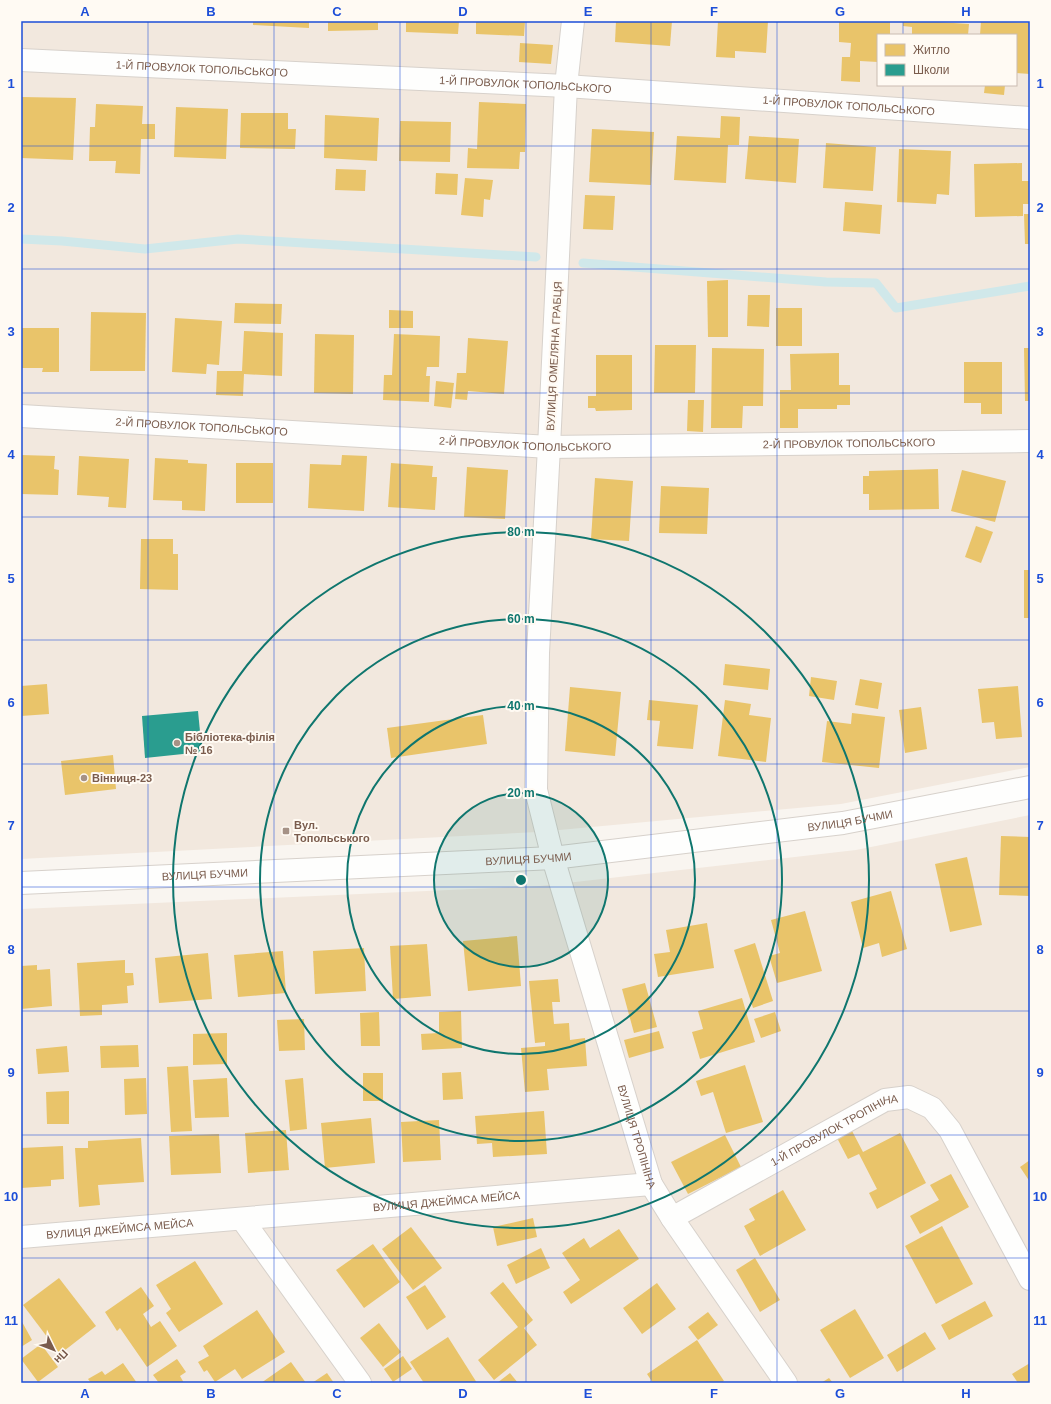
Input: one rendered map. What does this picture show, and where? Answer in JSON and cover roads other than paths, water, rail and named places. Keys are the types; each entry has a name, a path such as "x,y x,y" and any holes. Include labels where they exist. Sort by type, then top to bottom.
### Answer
{"street":[{"name":"ВУЛИЦЯ ОМЕЛЯНА ГРАБЦЯ","path":"553,858 536,790 538,654 550,447 566,86 573,21"},
{"name":"1-Й ПРОВУЛОК ТОПОЛЬСЬКОГО","path":"21,60 566,86 1030,118"},
{"name":"2-Й ПРОВУЛОК ТОПОЛЬСЬКОГО","path":"21,416 550,447 1030,441"},
{"name":"ВУЛИЦЯ БУЧМИ","path":"21,883 553,858 843,823 1030,787"},
{"name":"ВУЛИЦЯ ТРОПІНІНА","path":"553,858 651,1184 672,1218 786,1383"},
{"name":"1-Й ПРОВУЛОК ТРОПІНІНА","path":"672,1218 885,1100 909,1097 932,1108 950,1130 1030,1279"},
{"name":"ВУЛИЦЯ ДЖЕЙМСА МЕЙСА","path":"21,1237 651,1184"},
{"path":"242,1219 360,1383"}],"waterway":[{"path":"21,239 62,241 145,249 238,239 536,257"},
{"path":"583,263 826,282 876,283 896,308 1030,286"}],"place":[{"name":"Бібліотека-філія № 16","path":"177,743"},
{"name":"Вінниця-23","path":"84,778"},
{"name":"Вул. Топольського","path":"286,831"}]}
